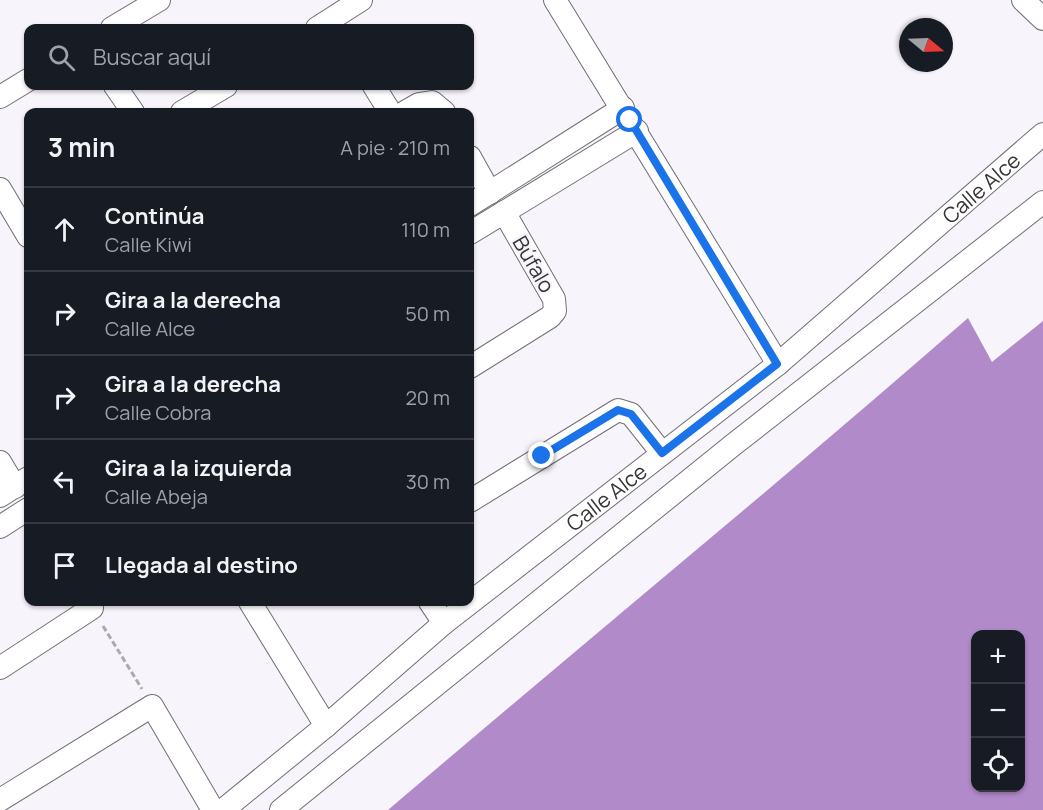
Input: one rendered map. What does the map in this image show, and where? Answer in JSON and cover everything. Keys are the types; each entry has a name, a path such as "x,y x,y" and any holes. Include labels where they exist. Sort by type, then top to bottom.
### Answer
{"street":[{"path":"119,24 159,0"},
{"path":"555,0 623,108 777,364"},
{"path":"1023,0 1043,19"},
{"path":"323,24 360,1"},
{"path":"0,97 24,82"},
{"path":"118,90 130,108"},
{"path":"189,108 219,90"},
{"path":"376,90 388,108"},
{"path":"412,108 432,102 439,108"},
{"path":"474,203 623,108"},
{"path":"474,231 637,131"},
{"name":"Calle Alce","path":"474,600 777,364 1043,134"},
{"path":"474,164 490,193"},
{"path":"0,189 24,229"},
{"path":"281,810 724,452 1043,202"},
{"name":"Búfalo","path":"474,364 550,317 555,311 554,299 504,212"},
{"path":"474,498 613,411 625,410 631,414 662,453"},
{"path":"0,462 14,487"},
{"path":"0,527 24,512"},
{"path":"0,668 89,606"},
{"path":"252,606 326,726"},
{"path":"433,606 444,623"},
{"name":"Calle Alce","path":"223,810 326,726 466,606"},
{"path":"0,800 152,706 213,810"}],"path":[{"path":"91,606 152,706"}],"shaded area":[{"path":"968,318 992,362 1043,321 1043,810 388,810"}],"route":[{"path":"542,456 618,410 625,410 631,414 662,453 777,364 630,120"}]}
